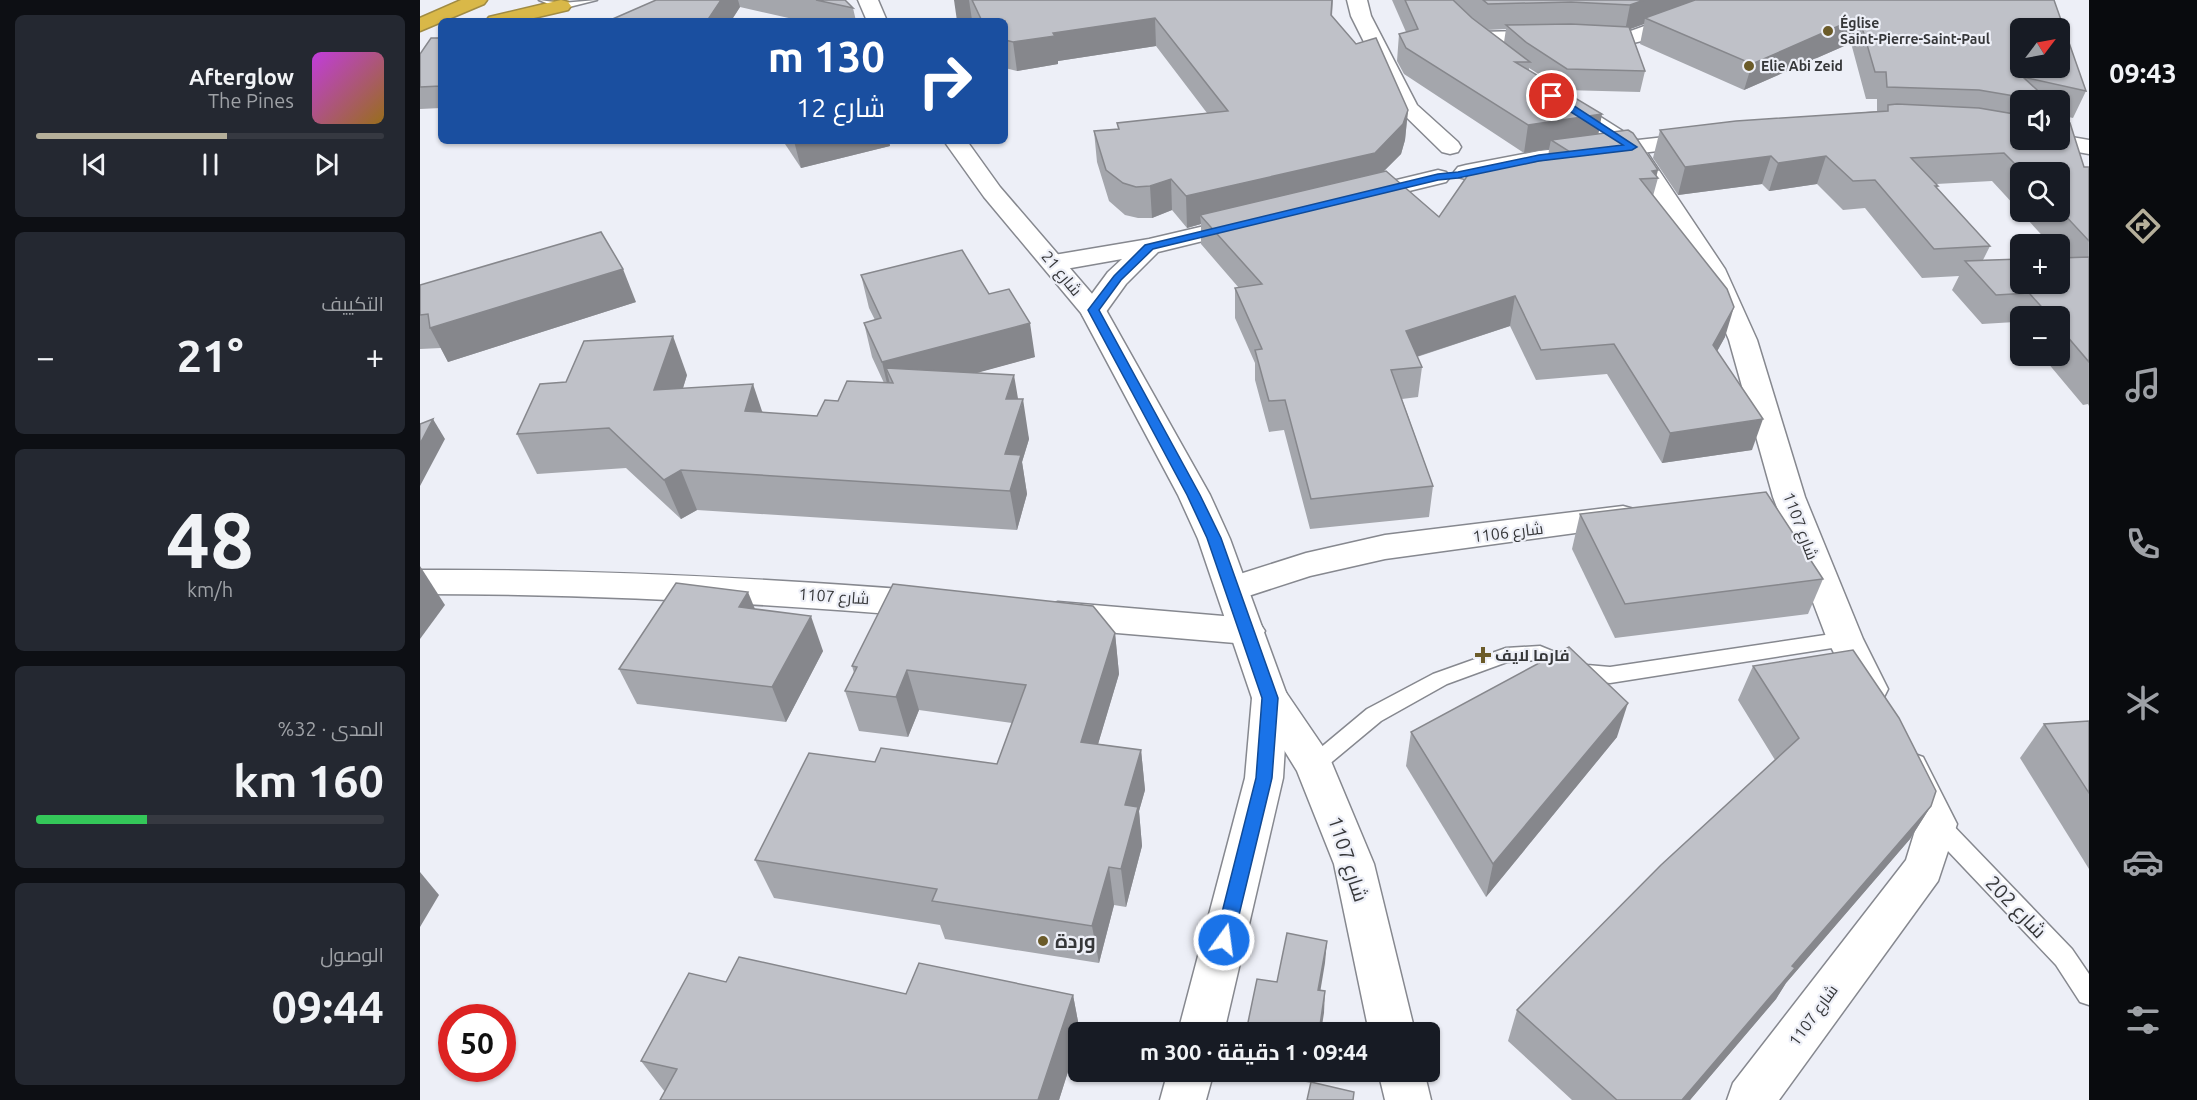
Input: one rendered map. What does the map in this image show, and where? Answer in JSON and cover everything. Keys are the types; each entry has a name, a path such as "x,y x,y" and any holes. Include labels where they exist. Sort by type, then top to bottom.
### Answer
{"highway":[{"path":"420,25 477,0"},
{"path":"506,18 553,3"},
{"path":"420,43 438,38"}],"street":[{"path":"868,0 876,18"},
{"path":"1357,0 1361,16 1408,108 1461,157"},
{"path":"1499,57 1469,31 1625,39 1643,35 1734,0"},
{"name":"شارع 1107","path":"1543,90 1632,147 1698,245 1743,340 1777,498 1881,711"},
{"path":"1408,108 1413,157 1421,172 1438,177"},
{"path":"1461,157 1438,177 1343,200 1413,157 1440,145 1461,157 1539,158 1717,138"},
{"name":"شارع 21","path":"957,144 992,192 1094,310 1194,495 1214,538 1270,698 1264,778 1203,1022"},
{"path":"2070,146 2085,149"},
{"path":"1054,263 1149,247 1267,218"},
{"path":"1094,310 1117,278 1149,247"},
{"name":"شارع 1106","path":"1233,589 1306,565 1385,547 1658,513"},
{"name":"شارع 1107","path":"420,582 572,583 786,593 963,607"},
{"path":"1022,612 1247,631"},
{"name":"شارع 1107","path":"1270,698 1314,765 1354,864 1390,1022"},
{"path":"1896,742 1937,824"},
{"name":"شارع 1107","path":"1750,1100 1924,868 1937,824"},
{"path":"1184,1100 1188,1082"},
{"path":"1404,1082 1408,1100"}],"lane":[{"path":"553,3 592,0"},
{"path":"1314,765 1374,715 1440,679 1506,655 1540,653 1585,672 1610,675 1845,639"},
{"name":"شارع 202","path":"1937,824 2064,957 2089,994"}],"building":[{"path":"656,0 721,0 709,18 615,18"},
{"path":"816,0 845,0 853,8"},
{"path":"972,0 1332,0 1331,15 1356,44 1376,38 1408,110 1403,124 1375,153 1186,196 1171,179 1150,186 1136,187 1123,183 1106,170 1094,131 1119,129 1117,123 1228,111 1155,18 1053,33 1055,36 1013,42 1008,41 1008,18 981,18"},
{"path":"1405,0 1453,0 1472,18 1530,62 1515,62 1602,114 1528,125 1406,48 1399,34 1418,29"},
{"path":"1483,0 1644,0 1630,5 1571,2 1488,4"},
{"path":"1695,0 2054,0 2060,18 2010,18 2010,78 2024,78 2037,90 2010,90 2010,95 1979,90 1887,87 1886,72 1875,72 1859,17 1752,64 1645,18"},
{"path":"1571,24 1629,27 1645,71 1567,69 1527,43 1506,25"},
{"path":"431,38 438,38 438,86 420,87 420,54"},
{"path":"2070,46 2086,91 2028,78 2070,78"},
{"path":"1888,105 1979,108 2010,113 2010,150 2070,150 2070,123 2084,167 2089,167 2089,241 2070,221 2070,162 2013,162 2004,153 1911,158 1990,246 1934,249 1875,180 1853,181 1826,156 1778,163 1771,156 1685,167 1660,130 1736,121 1888,111"},
{"path":"1628,130 1633,133 1658,170 1652,171 1658,178 1640,179 1727,289 1734,307 1713,345 1763,419 1670,433 1614,344 1541,350 1515,296 1406,331 1422,367 1391,370 1433,486 1311,499 1285,400 1269,401 1255,350 1262,349 1235,288 1262,284 1200,215 1386,171 1439,217 1470,172 1575,155 1551,140"},
{"path":"601,232 623,269 430,328 428,314 420,315 420,285"},
{"path":"962,250 989,294 1009,289 1030,323 882,362 864,323 881,318 861,275"},
{"path":"2089,257 2089,362 2070,340 2070,306 2041,306 2030,294 2070,294 2070,258"},
{"path":"2010,259 2010,294 2012,294 1996,295 1965,261"},
{"path":"673,336 654,390 753,384 745,411 817,416 825,400 838,401 847,381 893,383 886,368 1014,375 1006,399 1023,399 1005,454 1021,455 1010,491 681,470 664,480 609,428 517,434 540,384 566,382 584,341"},
{"path":"433,419 420,444 420,424"},
{"path":"1766,492 1823,579 1625,604 1580,514"},
{"path":"676,583 748,592 739,607 811,616 772,687 619,669"},
{"path":"893,584 1093,606 1115,633 1081,742 1141,750 1125,805 1138,807 1121,869 1109,867 1092,926 932,901 937,889 755,860 809,753 875,762 881,748 997,764 1026,685 907,670 896,697 845,691 857,667 852,666"},
{"path":"1569,647 1628,703 1493,864 1411,732"},
{"path":"1853,650 1899,718 1936,791 1931,806 1792,966 1795,968 1682,1100 1617,1100 1517,1010 1661,865 1799,738 1753,666"},
{"path":"2089,721 2089,793 2044,724"},
{"path":"1287,933 1327,941 1318,990 1325,991 1320,1022 1248,1022 1257,979 1277,982"},
{"path":"739,957 906,994 919,963 1073,995 1038,1100 660,1100 677,1069 641,1061 689,973 726,982"},
{"path":"1311,1082 1354,1092 1353,1100 1307,1100"}],"place":[{"name":"Église Saint-Pierre-Saint-Paul","path":"1828,31"},
{"name":"Elie Abi Zeid","path":"1749,66"},
{"name":"فارما لايف","path":"1483,655"},
{"name":"وردة","path":"1043,941"}],"route":[{"path":"1224,940 1264,778 1270,698 1214,538 1194,495 1094,310 1117,278 1149,247 1438,177 1448,177 1539,158 1632,147 1552,96"}]}
